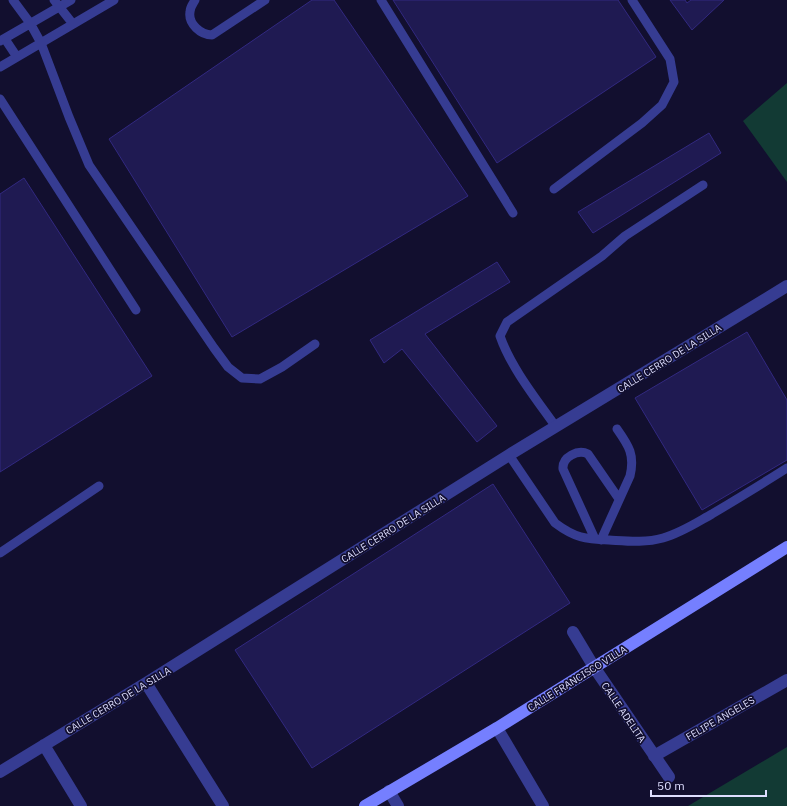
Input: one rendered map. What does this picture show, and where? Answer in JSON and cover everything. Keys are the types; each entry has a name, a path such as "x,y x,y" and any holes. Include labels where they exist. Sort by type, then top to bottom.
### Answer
{"street":[{"name":"CALLE CERRO DE LA SILLA","path":"0,772 146,683 509,455 787,286"},
{"name":"CALLE FRANCISCO VILLA","path":"365,806 497,728 787,547"},
{"name":"CALLE ADELITA","path":"573,632 594,667 669,777"},
{"name":"FELIPE ANGELES","path":"654,756 787,680"},
{"path":"146,683 223,806"},
{"path":"497,728 543,806"},
{"path":"44,745 81,806"},
{"path":"389,791 398,806"}],"lane":[{"path":"13,0 30,23 41,43 66,110 89,165 209,342 228,367 242,378 260,379 282,367 315,344"},
{"path":"17,57 2,40 30,23 57,3 70,0"},
{"path":"0,67 114,0"},
{"path":"195,0 190,10 190,16 197,30 206,35 212,35 265,0"},
{"path":"381,0 513,213"},
{"path":"554,189 642,123 662,104 674,82 670,59 632,0"},
{"path":"57,3 73,24"},
{"path":"0,99 136,310"},
{"path":"556,427 534,396 505,350 500,336 507,322 602,256 625,236 703,185"},
{"path":"598,539 630,476 632,466 632,456 627,442 617,429"},
{"path":"598,539 563,469 564,461 579,452 588,454 619,499"},
{"path":"509,455 556,523 574,536 598,539 645,541 662,538 681,532 742,497 787,468"},
{"path":"0,553 99,486"}],"green space":[{"path":"787,83 787,182 743,121"},
{"path":"787,747 787,806 688,806"}],"building":[{"path":"312,0 334,0 468,196 232,337 109,139"},
{"path":"393,0 618,0 656,57 497,163"},
{"path":"670,0 685,0 687,3 691,0 724,0 692,30"},
{"path":"709,133 721,153 593,233 578,212"},
{"path":"24,178 152,376 0,472 0,194"},
{"path":"497,262 510,282 425,334 497,426 477,442 402,349 384,363 370,340"},
{"path":"747,332 787,400 787,460 702,510 635,398"},
{"path":"493,484 570,603 312,768 235,650"}]}
